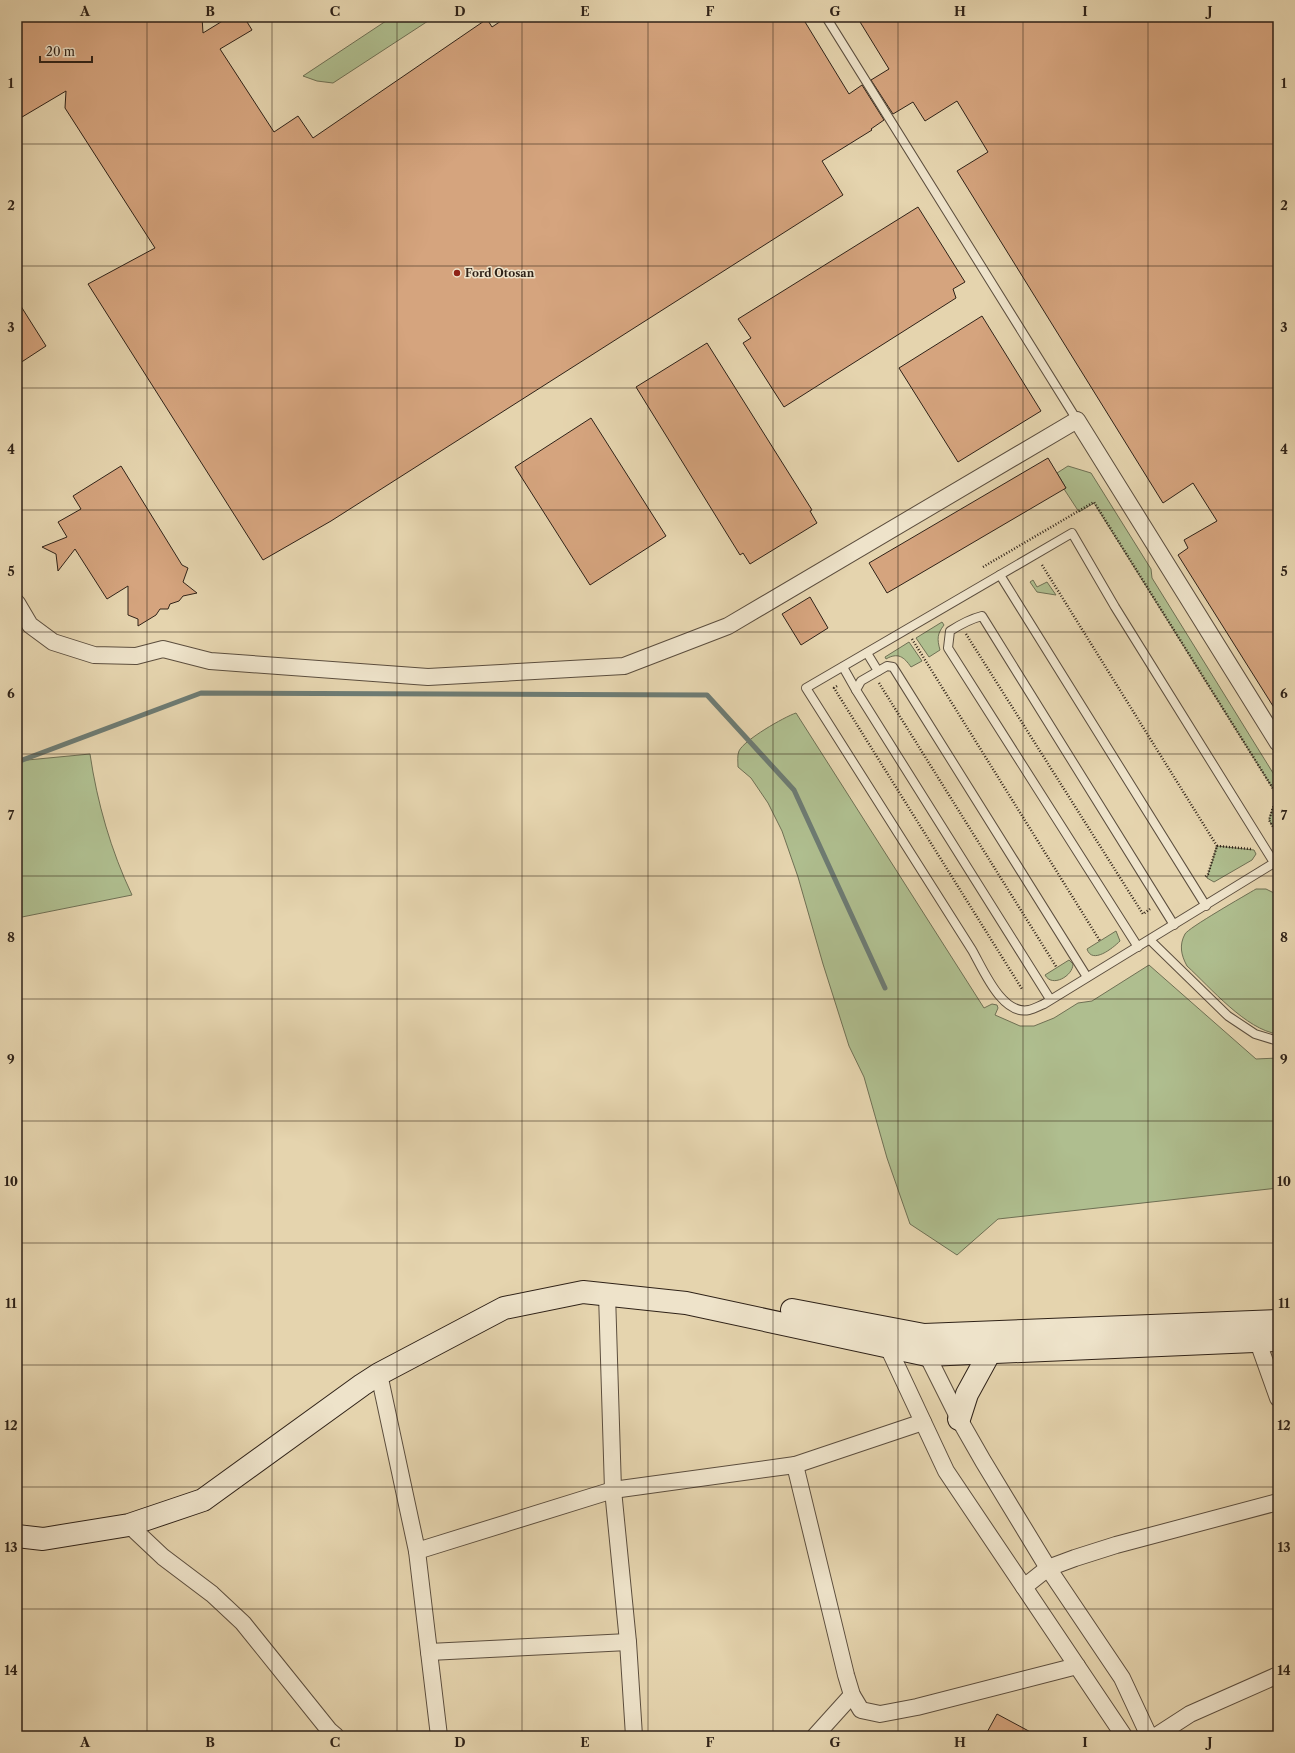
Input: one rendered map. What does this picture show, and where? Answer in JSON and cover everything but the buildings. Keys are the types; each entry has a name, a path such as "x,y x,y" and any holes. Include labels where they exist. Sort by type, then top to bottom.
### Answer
{"main road":[{"path":"17,1523 42,1526 127,1514 200,1488 282,1429 353,1374 500,1296 582,1278 688,1291 924,1335 1278,1321"},
{"path":"17,1536 43,1539 129,1525 203,1500 379,1374 504,1308 583,1292 686,1303 887,1345 927,1355 1268,1341"},
{"path":"959,1419 966,1394 990,1352"}],"street":[{"path":"17,603 30,625 53,642 94,655 136,656 163,650 210,660 428,676 624,666 728,626 1077,420 1278,743"},
{"path":"608,1294 613,1490 628,1642 634,1736"},
{"path":"1268,1341 1278,1398"},
{"path":"887,1345 946,1471 1124,1736"},
{"path":"927,1355 959,1419 1048,1568 1122,1678 1149,1736"},
{"path":"379,1374 417,1551 439,1736"},
{"path":"417,1551 613,1490 794,1465 923,1422"},
{"path":"794,1465 852,1695 861,1710 880,1714 917,1707 1077,1666"},
{"path":"1024,1587 1048,1568 1075,1558 1116,1545 1278,1502"},
{"path":"129,1525 163,1557 212,1594 243,1623 328,1734"},
{"path":"429,1652 628,1642"},
{"path":"1156,1736 1190,1714 1278,1675"},
{"path":"815,1736 852,1695"}],"lane":[{"path":"826,17 1077,420"},
{"path":"1072,533 1115,607 1277,864 1029,1010 1014,1009 1008,1005 994,989 972,950 806,688 1035,554 1072,533"},
{"path":"1000,575 1206,906"},
{"path":"1138,947 948,648 950,631 960,624 969,619 982,616 1174,925"},
{"path":"867,653 876,673"},
{"path":"856,690 861,681 887,666 893,667 1087,977"},
{"path":"843,667 1050,999"},
{"path":"1150,940 1228,1016 1255,1034 1278,1041"}],"path":[{"path":"982,567 1094,502 1277,795 1269,820 1278,835"},
{"path":"1035,554 1217,846 1208,874 1205,877"},
{"path":"960,624 1143,914"},
{"path":"916,636 912,639 1100,940"},
{"path":"876,673 1057,968"},
{"path":"850,678 834,688 1022,989"},
{"path":"1217,846 1254,850"}],"green space":[{"path":"392,17 429,17 428,21 333,83 317,81 303,76"},
{"path":"1068,466 1091,473 1151,569 1152,578 1278,781 1278,835 1269,820 1277,795 1094,503 1079,512 1064,489 1066,488 1057,473"},
{"path":"1033,580 1037,587 1047,582 1056,595 1037,592 1030,582"},
{"path":"942,622 944,625 938,637 940,650 929,657 916,638"},
{"path":"909,642 922,661 911,667 903,658 897,656 886,659 885,657"},
{"path":"796,713 984,1008 992,1004 997,1005 998,1008 995,1015 1020,1026 1034,1026 1054,1018 1078,1003 1092,1001 1149,965 1256,1059 1278,1058 1278,1188 998,1219 957,1255 910,1224 887,1158 864,1077 849,1046 823,964 798,877 782,831 768,803 751,778 738,767 738,753 742,746 765,729"},
{"path":"90,754 101,808 111,844 132,895 17,918 17,761"},
{"path":"1217,846 1254,850 1256,854 1252,860 1214,882 1207,878"},
{"path":"1256,889 1266,889 1278,895 1278,1034 1266,1031 1254,1025 1217,996 1187,966 1183,958 1181,946 1185,934 1206,919"},
{"path":"1116,931 1120,941 1117,944 1103,954 1090,954 1087,949"},
{"path":"1069,960 1073,964 1070,973 1062,979 1048,979 1045,975"}],"waterway":[{"path":"17,762 201,693 707,695 794,790 885,988"}],"place":[{"name":"Ford Otosan","path":"457,273"}]}
